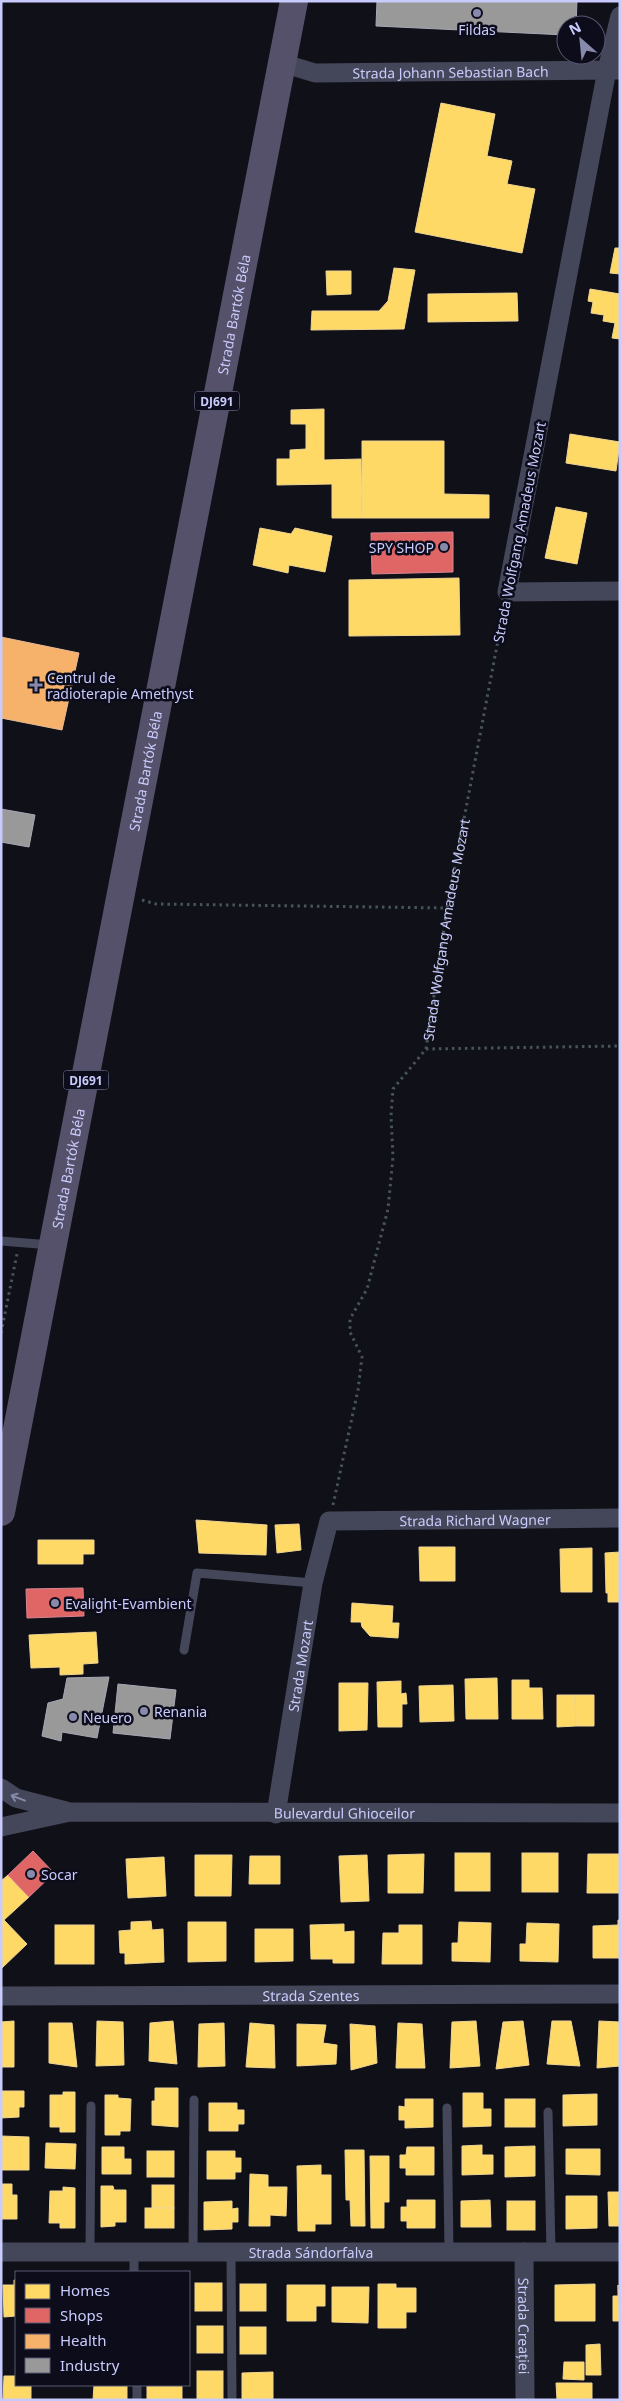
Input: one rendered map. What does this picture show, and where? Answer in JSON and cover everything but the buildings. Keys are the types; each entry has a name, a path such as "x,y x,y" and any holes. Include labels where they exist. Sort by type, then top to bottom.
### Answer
{"main road":[{"name":"Strada Bartók Béla","path":"1,1512 122,896 294,1"}],"street":[{"name":"Strada Wolfgang Amadeus Mozart","path":"507,592 613,70 620,16"},
{"name":"Strada Johann Sebastian Bach","path":"282,63 315,73 613,70"},
{"path":"507,592 620,591"},
{"name":"Strada Richard Wagner","path":"329,1521 620,1518"},
{"name":"Strada Mozart","path":"276,1814 313,1583 329,1521"},
{"name":"Bulevardul Ghioceilor","path":"1,1788 16,1798 70,1812"},
{"name":"Bulevardul Ghioceilor","path":"1,1826 70,1812 620,1814"},
{"name":"Strada Szentes","path":"1,1996 620,1994"},
{"name":"Strada Sándorfalva","path":"1,2252 620,2252"},
{"name":"Strada Creației","path":"524,2252 525,2400"}],"lane":[{"path":"1,1241 53,1246"},
{"path":"184,1650 197,1573 313,1583"},
{"path":"193,2252 194,2100"},
{"path":"90,2252 91,2106"},
{"path":"447,2108 448,2252"},
{"path":"548,2112 551,2252"},
{"path":"134,2252 134,2271"},
{"path":"231,2252 232,2400"},
{"path":"137,2386 137,2400"}],"path":[{"name":"Strada Wolfgang Amadeus Mozart","path":"426,1049 447,908 507,592"},
{"path":"122,896 156,904 447,908"},
{"path":"329,1521 358,1390 362,1357 350,1332 350,1319 367,1289 388,1209 394,1158 391,1116 393,1089 426,1049 620,1046"},
{"path":"1,1333 19,1243"}],"place":[{"name":"Fildas","path":"477,13"},
{"name":"SPY SHOP","path":"444,547"},
{"name":"Centrul de radioterapie Amethyst","path":"36,685"},
{"name":"Evalight-Evambient","path":"55,1603"},
{"name":"Renania","path":"144,1711"},
{"name":"Neuero","path":"73,1717"},
{"name":"Socar","path":"31,1874"}]}
